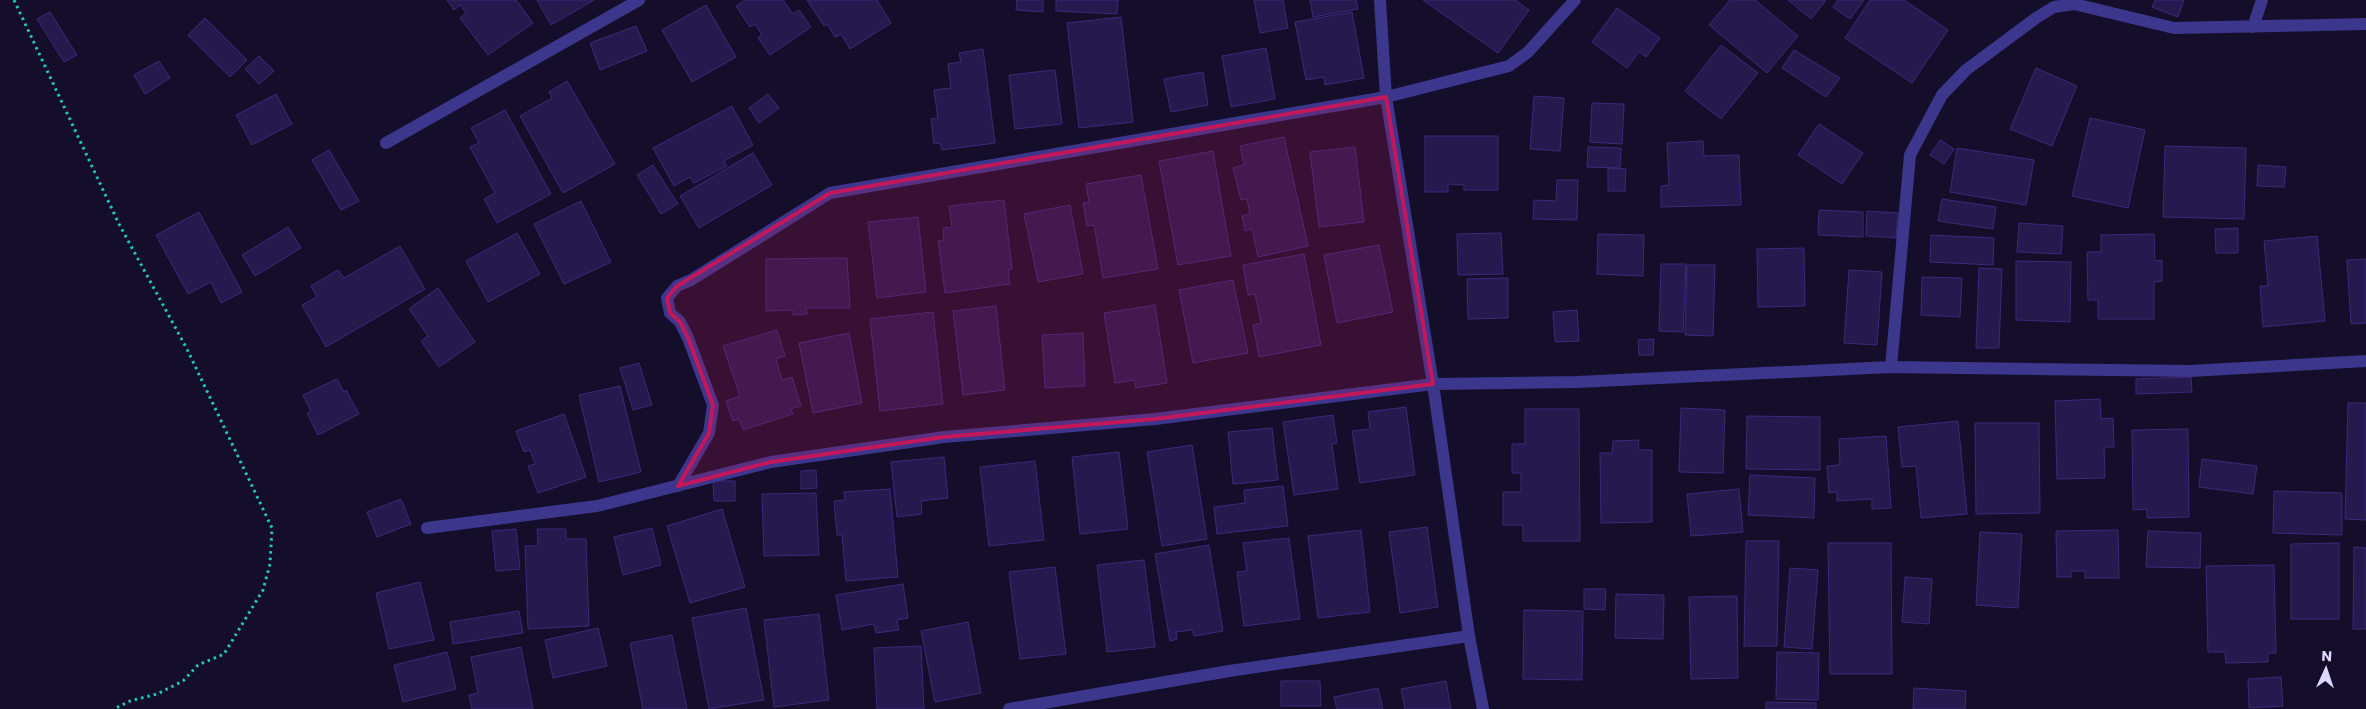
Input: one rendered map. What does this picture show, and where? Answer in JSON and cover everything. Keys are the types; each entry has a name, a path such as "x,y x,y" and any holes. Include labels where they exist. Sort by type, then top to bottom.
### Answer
{"street":[{"path":"386,143 638,0"},
{"path":"1380,0 1386,97 1433,384 1469,636 1483,709"},
{"path":"678,486 710,433 713,404 688,338 680,322 670,314 667,298 676,286 692,280 830,193 1386,97 1508,66 1528,52 1575,0"},
{"path":"2253,27 2262,0"},
{"path":"1891,367 1910,155 1942,95 1966,70 2054,7 2074,4 2174,28 2366,24"},
{"path":"427,528 597,506 771,462 944,437 1155,419 1433,384 1577,382 1891,367 2190,371 2366,361"},
{"path":"1009,709 1229,671 1469,636"}],"path":[{"path":"14,0 119,224 187,349 272,528 270,564 263,590 224,654 198,665 183,681 114,709"}],"highlighted area":[{"path":"1386,97 1433,384 1155,419 944,437 771,462 678,486 709,433 713,405 688,338 680,322 670,313 667,298 677,286 830,193"}],"building":[{"path":"447,0 516,0 533,23 488,55 460,18 466,13 460,5 454,10"},
{"path":"537,0 594,0 551,25"},
{"path":"745,0 783,0 793,14 799,10 811,27 770,55 758,38 762,35 755,24 750,27 736,6"},
{"path":"807,0 877,0 891,23 850,49 841,34 835,37 827,24 824,26"},
{"path":"1017,0 1043,0 1043,12 1016,10"},
{"path":"1056,0 1118,0 1117,14 1056,11"},
{"path":"1254,0 1283,0 1288,28 1260,33"},
{"path":"1310,0 1356,0 1358,9 1313,17"},
{"path":"1423,0 1515,0 1529,10 1498,53"},
{"path":"1730,0 1755,0 1798,36 1767,73 1709,25"},
{"path":"1788,0 1826,0 1811,19"},
{"path":"1838,0 1864,0 1850,19 1833,7"},
{"path":"1870,0 1904,0 1948,30 1912,83 1845,38"},
{"path":"2155,0 2184,0 2178,17 2152,7"},
{"path":"706,5 736,57 692,82 662,30"},
{"path":"1617,8 1660,38 1646,57 1639,52 1627,68 1592,42"},
{"path":"50,12 77,55 64,62 37,19"},
{"path":"1352,12 1364,78 1325,85 1324,77 1306,80 1295,22"},
{"path":"1121,17 1133,122 1079,128 1067,23"},
{"path":"205,18 247,60 230,77 188,35"},
{"path":"636,26 647,51 600,70 590,43"},
{"path":"1721,45 1758,73 1721,119 1685,91"},
{"path":"1266,48 1275,99 1231,107 1222,56"},
{"path":"983,49 995,143 942,150 940,143 934,144 931,119 938,118 934,90 951,88 948,64 961,62 959,53"},
{"path":"1794,50 1840,78 1826,97 1782,68"},
{"path":"259,56 274,71 259,84 245,69"},
{"path":"159,61 170,78 145,94 134,75"},
{"path":"2036,68 2077,86 2052,146 2010,129"},
{"path":"1055,70 1062,124 1015,129 1009,75"},
{"path":"1203,72 1208,105 1171,112 1164,79"},
{"path":"567,81 615,164 563,193 520,116 552,98 549,92"},
{"path":"276,94 292,124 252,145 236,115"},
{"path":"768,94 779,108 759,123 749,108"},
{"path":"1534,96 1564,98 1560,151 1530,149"},
{"path":"1592,103 1624,104 1622,144 1590,142"},
{"path":"732,106 753,145 724,161 727,166 694,183 690,177 674,186 653,148"},
{"path":"505,110 551,194 497,223 484,199 495,193 470,147 479,143 471,128"},
{"path":"2090,118 2145,130 2128,208 2072,196"},
{"path":"1819,124 1863,153 1842,184 1798,155"},
{"path":"1425,136 1498,136 1498,190 1464,190 1464,185 1448,184 1448,192 1425,192"},
{"path":"1284,137 1308,246 1258,257 1252,229 1245,231 1242,216 1250,214 1247,199 1241,200 1233,168 1244,165 1240,146"},
{"path":"1940,140 1954,149 1944,164 1930,155"},
{"path":"1703,141 1704,156 1739,155 1741,205 1661,207 1661,186 1669,185 1667,143"},
{"path":"2165,146 2246,148 2244,219 2163,217"},
{"path":"1355,147 1364,222 1319,227 1310,152"},
{"path":"1588,147 1621,148 1620,168 1587,167"},
{"path":"1957,148 2034,160 2026,205 1950,192"},
{"path":"329,150 359,201 341,210 312,160"},
{"path":"1213,151 1231,256 1178,265 1159,161"},
{"path":"753,153 772,185 699,228 680,196"},
{"path":"653,165 678,204 661,214 637,175"},
{"path":"2258,165 2286,167 2284,187 2257,186"},
{"path":"1608,168 1626,169 1625,191 1608,191"},
{"path":"1141,175 1158,269 1103,278 1094,225 1087,226 1083,203 1089,202 1086,184"},
{"path":"1557,180 1578,180 1577,220 1533,219 1534,200 1556,201"},
{"path":"1942,199 1996,207 1993,229 1938,221"},
{"path":"1004,200 1012,269 1008,270 1010,284 945,293 938,241 944,240 943,228 952,227 949,206"},
{"path":"581,201 611,262 564,284 534,224"},
{"path":"1070,205 1083,274 1038,282 1024,214"},
{"path":"1819,210 1863,212 1863,237 1818,235"},
{"path":"1867,211 1898,213 1896,238 1866,236"},
{"path":"199,212 242,292 221,303 211,282 188,294 156,235"},
{"path":"918,217 926,292 877,298 868,222"},
{"path":"2019,223 2063,226 2061,254 2017,252"},
{"path":"288,227 301,248 255,276 242,255"},
{"path":"2238,228 2238,253 2216,253 2215,229"},
{"path":"517,233 540,274 488,302 466,261"},
{"path":"1501,233 1503,274 1458,275 1457,234"},
{"path":"1598,234 1644,235 1643,276 1597,274"},
{"path":"2154,234 2155,261 2162,260 2162,281 2154,282 2154,319 2098,319 2098,300 2088,300 2087,252 2101,252 2101,235"},
{"path":"1931,235 1994,238 1993,265 1930,262"},
{"path":"2317,236 2325,321 2263,327 2260,286 2268,286 2264,241"},
{"path":"1379,245 1393,312 1337,323 1324,255"},
{"path":"400,246 425,289 326,347 302,305 317,297 311,286 338,270 344,278"},
{"path":"1804,248 1805,306 1758,307 1757,249"},
{"path":"1304,254 1321,345 1259,357 1253,325 1261,323 1255,294 1248,295 1243,265"},
{"path":"847,258 850,308 806,308 807,314 793,315 793,310 766,311 766,259"},
{"path":"2366,259 2366,323 2351,324 2347,260"},
{"path":"2016,261 2071,262 2070,322 2016,320"},
{"path":"1661,264 1686,264 1683,332 1659,331"},
{"path":"1687,265 1715,265 1713,336 1685,335"},
{"path":"1979,268 2002,269 1999,348 1976,348"},
{"path":"1849,270 1882,272 1877,345 1844,343"},
{"path":"1922,277 1962,278 1960,317 1921,315"},
{"path":"1508,278 1508,318 1468,319 1467,279"},
{"path":"1233,280 1248,353 1193,363 1179,290"},
{"path":"438,288 475,342 439,367 421,341 428,336 409,309"},
{"path":"1155,305 1167,383 1136,388 1134,380 1115,383 1104,313"},
{"path":"996,306 1005,390 963,395 953,311"},
{"path":"1577,310 1579,341 1555,342 1553,312"},
{"path":"933,312 943,404 880,411 870,319"},
{"path":"777,330 785,356 776,359 782,380 792,377 801,406 791,409 793,414 743,430 739,419 733,421 726,401 740,396 723,346"},
{"path":"849,333 862,403 813,413 799,343"},
{"path":"1083,333 1085,386 1045,388 1042,335"},
{"path":"1654,339 1653,355 1639,355 1638,340"},
{"path":"639,363 652,405 633,410 620,368"},
{"path":"2191,377 2192,392 2136,394 2136,379"},
{"path":"337,379 344,392 346,390 359,414 318,435 307,413 311,411 303,395"},
{"path":"620,386 641,472 599,482 579,395"},
{"path":"2100,399 2101,419 2113,418 2114,447 2104,447 2105,478 2057,479 2055,401"},
{"path":"2348,403 2366,403 2366,520 2345,519"},
{"path":"1406,407 1415,475 1360,483 1352,431 1370,429 1368,412"},
{"path":"1681,408 1725,410 1723,473 1679,472"},
{"path":"1525,409 1579,409 1580,541 1523,541 1523,525 1503,525 1503,492 1521,492 1521,473 1512,473 1512,444 1525,444"},
{"path":"564,414 586,477 538,493 528,466 535,464 530,450 524,452 516,431"},
{"path":"1333,415 1337,443 1332,444 1338,489 1294,495 1283,422"},
{"path":"1747,416 1820,417 1820,470 1746,469"},
{"path":"1958,421 1967,514 1921,518 1916,466 1902,467 1898,427"},
{"path":"1975,423 2039,423 2040,513 1976,514"},
{"path":"1272,428 1278,480 1233,484 1228,432"},
{"path":"2188,429 2189,517 2147,518 2147,509 2133,510 2132,430"},
{"path":"1886,436 1891,508 1872,509 1872,499 1837,501 1837,492 1829,493 1827,466 1840,465 1839,439"},
{"path":"1639,440 1638,450 1652,450 1652,522 1601,523 1600,453 1612,453 1613,441"},
{"path":"1192,445 1207,539 1162,546 1147,452"},
{"path":"1119,452 1128,529 1080,534 1072,457"},
{"path":"944,457 948,498 921,501 922,514 897,517 891,462"},
{"path":"2202,459 2257,466 2253,494 2199,487"},
{"path":"1035,461 1044,540 989,546 980,467"},
{"path":"816,470 817,488 801,489 801,471"},
{"path":"1750,475 1815,478 1814,518 1748,515"},
{"path":"713,481 735,481 735,501 714,501"},
{"path":"1283,486 1288,526 1217,534 1214,507 1245,503 1244,490"},
{"path":"890,489 898,577 846,581 842,535 837,535 834,501 845,500 844,492"},
{"path":"1739,489 1743,532 1691,536 1687,494"},
{"path":"2274,491 2342,493 2342,535 2273,533"},
{"path":"816,493 819,555 764,556 762,494"},
{"path":"401,499 411,524 377,537 367,512"},
{"path":"722,509 745,587 690,603 667,526"},
{"path":"1427,527 1438,607 1400,613 1389,532"},
{"path":"652,528 661,565 623,575 614,537"},
{"path":"516,529 520,569 496,571 492,531"},
{"path":"537,529 566,529 566,539 586,539 589,626 528,629 525,546 538,546"},
{"path":"1361,530 1370,612 1318,618 1308,536"},
{"path":"2118,530 2119,578 2085,578 2085,571 2071,571 2071,577 2057,577 2056,531"},
{"path":"2148,531 2201,533 2200,568 2146,567"},
{"path":"1980,532 2022,534 2018,608 1976,605"},
{"path":"1289,538 1300,619 1244,626 1237,572 1247,571 1243,543"},
{"path":"1746,541 1779,541 1777,646 1744,646"},
{"path":"1828,543 1891,543 1892,674 1830,674"},
{"path":"2339,543 2339,619 2291,619 2291,544"},
{"path":"1209,545 1223,631 1194,636 1192,630 1176,632 1177,639 1170,641 1155,554"},
{"path":"2354,547 2366,548 2366,629 2353,629"},
{"path":"1144,560 1155,647 1107,652 1097,565"},
{"path":"2274,565 2276,653 2268,653 2268,662 2226,663 2225,652 2208,652 2206,566"},
{"path":"1055,567 1066,654 1020,659 1009,572"},
{"path":"1790,568 1818,570 1812,649 1784,647"},
{"path":"1905,577 1932,579 1929,624 1902,622"},
{"path":"420,582 434,640 389,649 376,593"},
{"path":"903,584 908,618 897,620 899,630 876,633 874,624 842,630 836,595"},
{"path":"1584,589 1606,589 1605,610 1584,609"},
{"path":"1616,594 1664,595 1663,639 1615,638"},
{"path":"1737,596 1738,678 1691,679 1689,597"},
{"path":"746,608 764,700 709,709 692,618"},
{"path":"1524,610 1583,611 1582,680 1523,679"},
{"path":"519,611 523,633 453,644 450,622"},
{"path":"819,614 829,700 774,707 764,620"},
{"path":"968,622 981,693 935,702 921,631"},
{"path":"598,628 607,666 553,678 545,640"},
{"path":"672,635 687,709 643,709 630,643"},
{"path":"921,646 924,709 877,709 874,648"},
{"path":"521,647 533,709 472,709 469,695 478,693 471,657"},
{"path":"447,652 456,689 403,702 394,665"},
{"path":"1777,652 1819,653 1818,700 1776,699"},
{"path":"2281,677 2283,706 2249,708 2248,679"},
{"path":"1281,681 1320,681 1321,706 1281,706"},
{"path":"1446,681 1451,709 1405,709 1401,689"},
{"path":"1378,688 1383,709 1337,709 1334,697"},
{"path":"1914,688 1966,691 1965,709 1913,709"},
{"path":"1766,702 1816,703 1816,709 1766,709"}]}
